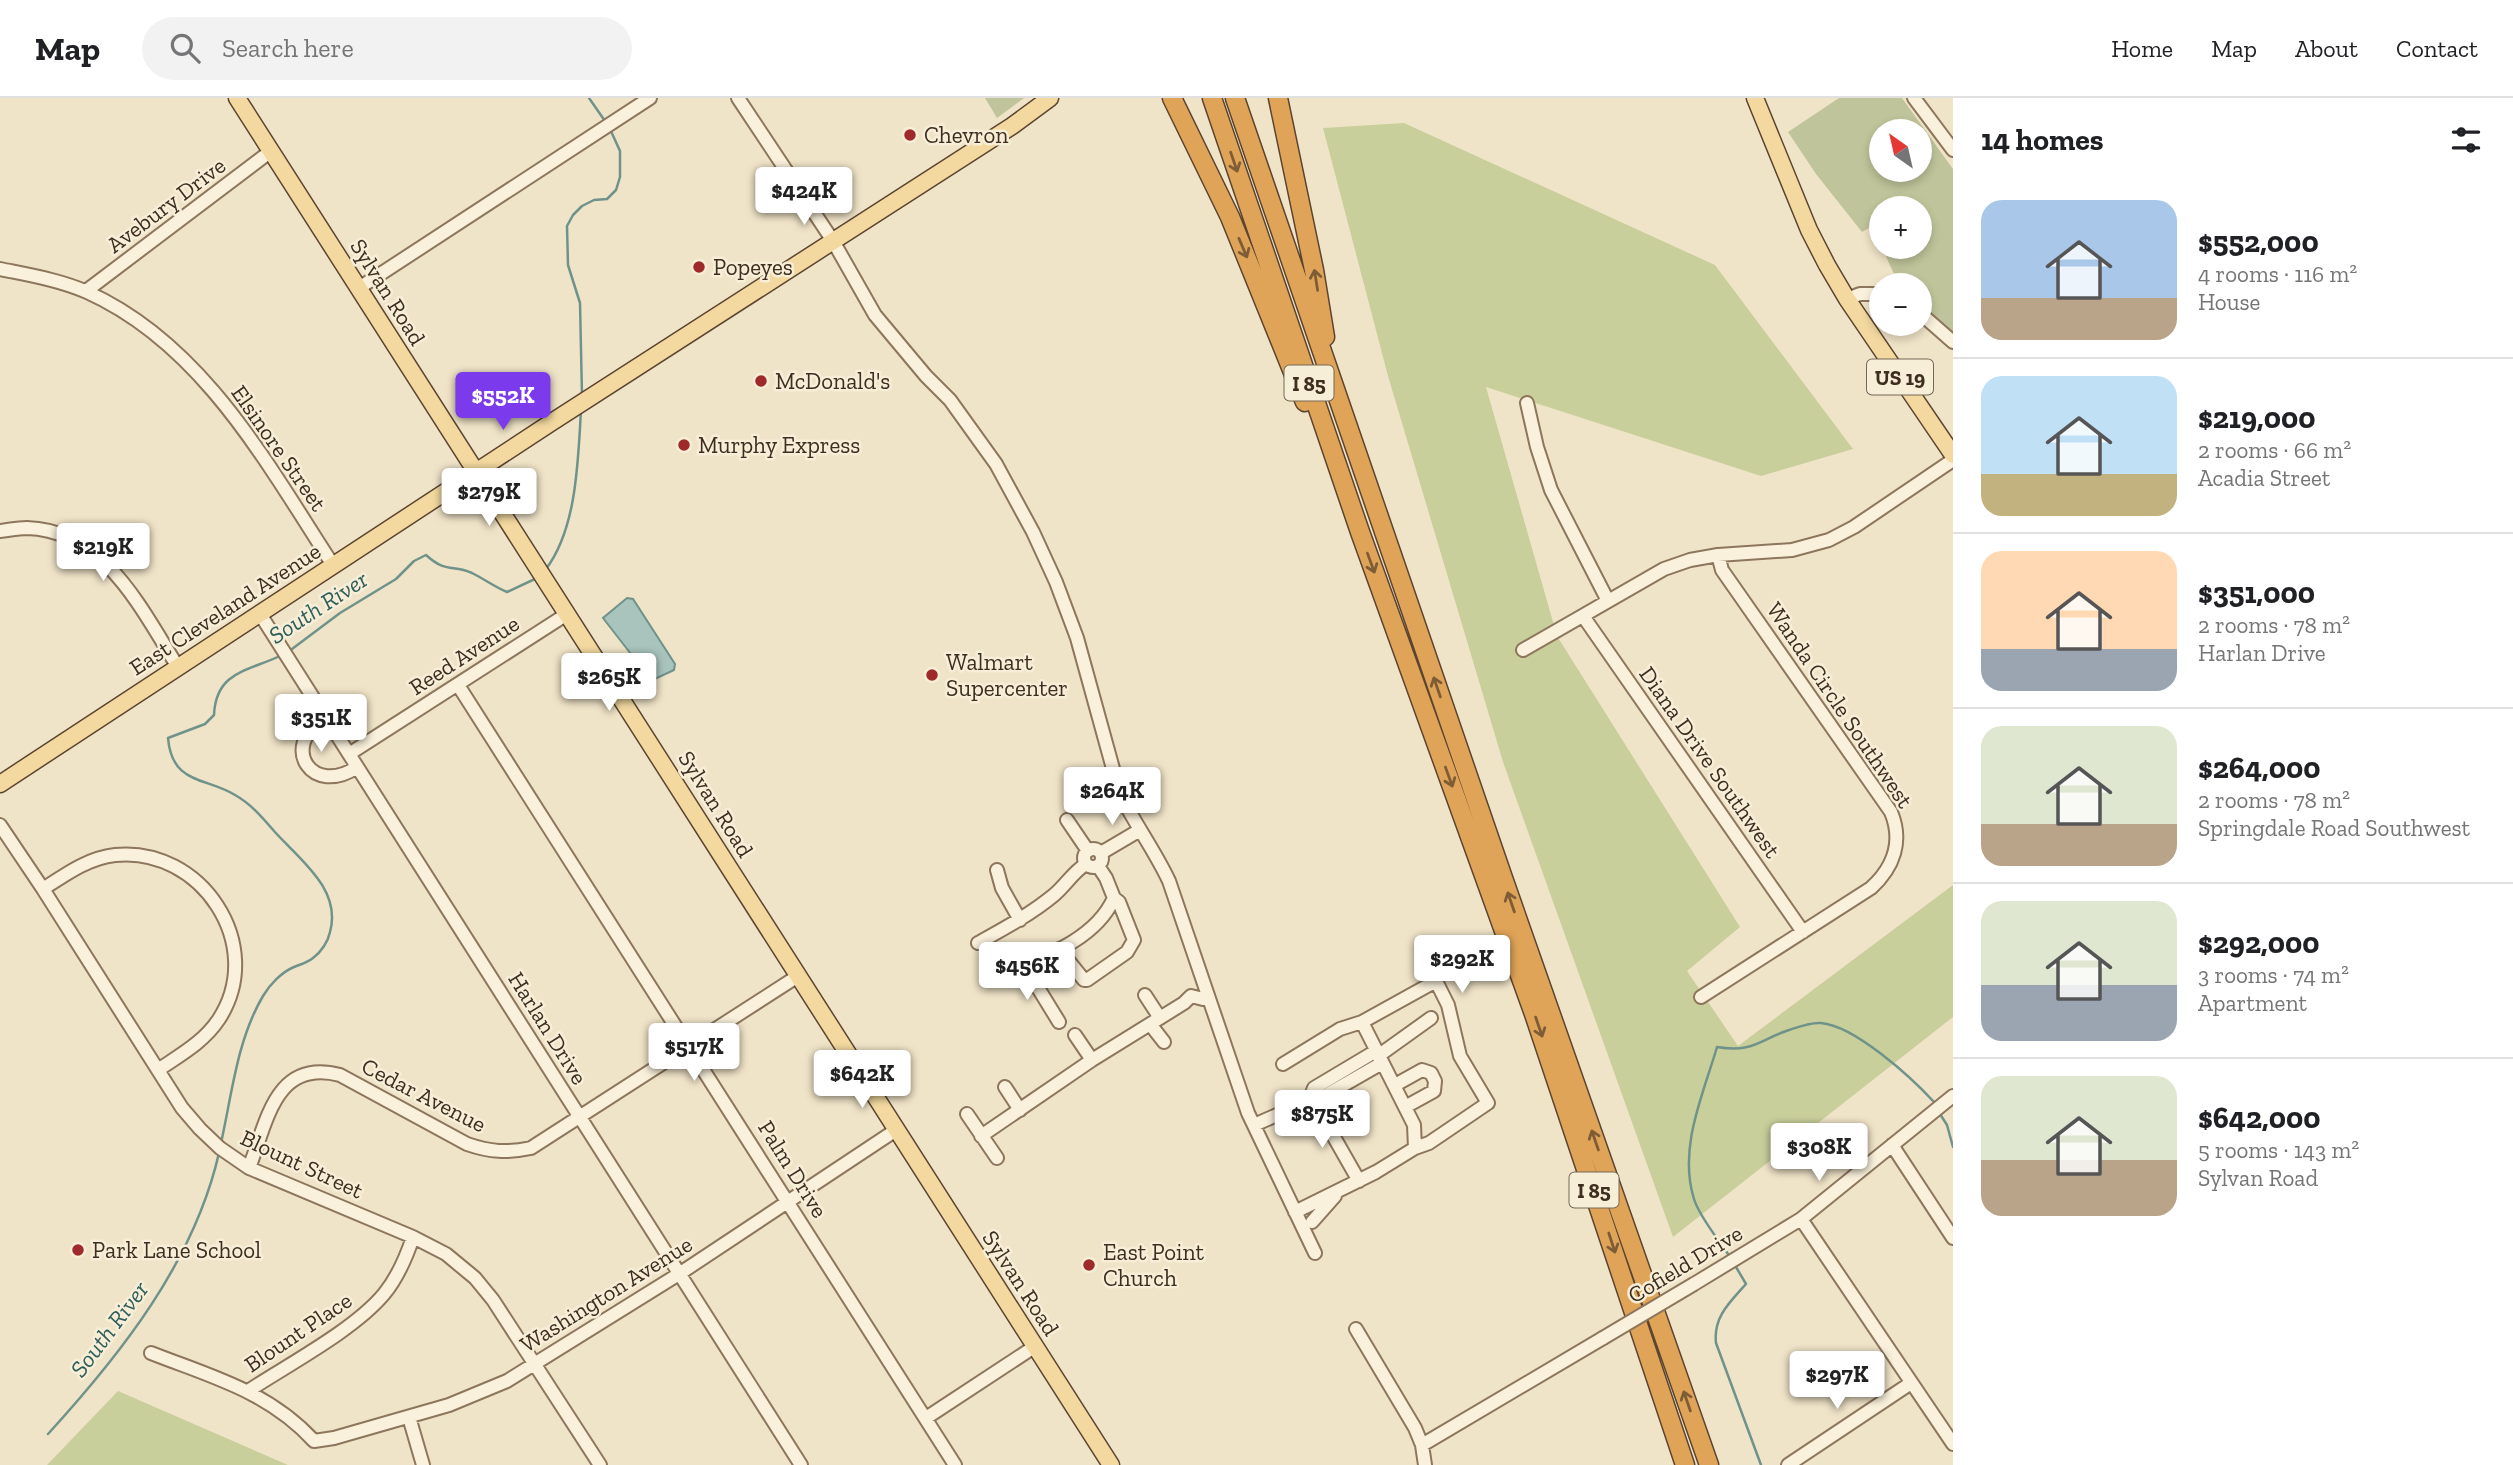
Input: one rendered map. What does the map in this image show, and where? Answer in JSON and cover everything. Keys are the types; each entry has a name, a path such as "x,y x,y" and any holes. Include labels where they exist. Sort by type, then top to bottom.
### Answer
{"highway":[{"path":"1172,98 1230,218 1284,354 1360,532"},
{"name":"I 85","path":"1212,98 1360,532 1534,1014 1685,1465"},
{"name":"I 85","path":"1235,98 1503,878 1709,1465"},
{"path":"1278,98 1314,270 1328,372"}],"main road":[{"name":"Sylvan Road","path":"237,98 1111,1465"},
{"name":"East Cleveland Avenue","path":"0,784 1012,126 1050,98"},
{"name":"US 19","path":"1755,98 1826,265 1953,458"}],"street":[{"path":"359,288 650,98"},
{"path":"738,98 833,241 875,315 926,376 950,400 996,464 1033,532 1077,638 1120,794 1157,855 1169,881 1206,999 1234,1076 1254,1125 1315,1253"},
{"path":"1914,98 1953,150"},
{"name":"Avebury Drive","path":"86,291 271,151"},
{"name":"Elsinore Street","path":"0,269 86,291 145,327 178,355 210,387 251,438 333,565"},
{"path":"1847,299 1869,294"},
{"path":"1932,324 1953,342"},
{"path":"1527,403 1551,490 1608,601"},
{"path":"1523,650 1664,569 1717,555 1791,550 1829,540 1854,527 1953,458"},
{"path":"0,531 27,528 54,533 95,554 114,570 124,583 178,667"},
{"name":"Wanda Circle Southwest","path":"1701,997 1871,888 1882,878 1894,856 1897,840 1891,812 1722,570 1717,555"},
{"name":"Harlan Drive","path":"260,614 801,1465"},
{"name":"Reed Avenue","path":"349,754 567,614"},
{"name":"Diana Drive Southwest","path":"1583,616 1803,932"},
{"name":"Palm Drive","path":"458,685 955,1465"},
{"path":"325,716 304,736 302,750 305,762 317,773 329,778 357,767"},
{"path":"1059,949 1084,980 1087,980 1126,952 1134,940 1106,878 1067,820"},
{"name":"Blount Street","path":"0,825 182,1108 200,1129 223,1151 249,1168 413,1237 446,1254 475,1278 536,1364 600,1465"},
{"path":"978,943 1020,920 1058,892 1077,869 1140,830"},
{"path":"43,889 73,869 92,861 115,855 139,855 164,861 186,872 204,887 220,907 230,928 235,952 235,977 229,1000 205,1037 158,1070"},
{"path":"997,870 1002,888 1020,920"},
{"path":"1000,975 1059,949 1091,928 1108,912 1114,898"},
{"path":"1024,965 1059,1022"},
{"name":"Cedar Avenue","path":"249,1168 277,1094 292,1080 312,1072 340,1075 467,1144 489,1152 511,1153 531,1148 798,976"},
{"path":"1283,1064 1340,1029 1362,1022 1433,981 1439,982 1448,1005 1460,1056 1488,1103 1429,1143 1415,1148 1338,1193 1295,1212"},
{"path":"1145,995 1164,1042"},
{"path":"981,1136 1092,1060 1184,1003 1192,1006 1206,999"},
{"path":"1359,1181 1311,1102 1314,1088 1379,1057 1431,1018"},
{"path":"1362,1022 1414,1125 1415,1148"},
{"path":"1075,1035 1092,1060"},
{"path":"1395,1085 1422,1070 1431,1073 1435,1081 1434,1091 1405,1107"},
{"path":"1004,1087 1020,1110"},
{"name":"Cofield Drive","path":"1422,1445 1801,1219 1953,1096"},
{"path":"1254,1125 1311,1102"},
{"path":"967,1114 997,1158"},
{"name":"Washington Avenue","path":"248,1391 285,1412 314,1441 409,1417 477,1395 536,1364 679,1274 897,1130"},
{"path":"1892,1145 1953,1238"},
{"path":"1312,1222 1338,1193"},
{"path":"1801,1219 1953,1444"},
{"name":"Blount Place","path":"248,1391 351,1324 369,1309 396,1276 413,1237"},
{"path":"1356,1329 1415,1428 1422,1445 1425,1465"},
{"path":"926,1418 1034,1347"},
{"path":"150,1353 248,1391"},
{"path":"1788,1465 1911,1383"},
{"path":"409,1417 423,1465"}],"green space":[{"path":"985,98 1024,98 997,118"},
{"path":"1839,98 1902,98 1917,119 1869,119 1869,182 1932,182 1932,140 1953,169 1953,335 1932,317 1932,273 1894,273 1887,259 1932,259 1932,196 1869,196 1869,228 1862,232 1816,174 1788,132"},
{"path":"1404,123 1715,265 1853,449 1761,476 1486,387 1557,636 1740,927 1687,971 1738,1046 1953,885 1953,1017 1673,1237 1503,762 1388,376 1323,128"},
{"path":"118,1391 288,1465 47,1465"}],"water":[{"path":"627,598 633,599 675,664 674,670 655,679 648,676 603,618"}],"waterway":[{"name":"South River","path":"589,98 605,121"},
{"name":"South River","path":"582,396 580,303 568,265 567,226 582,206 594,200 607,199 616,190 620,177 620,151 610,129"},
{"name":"South River","path":"546,569 564,534 570,514 577,471 581,410"},
{"name":"South River","path":"288,652 340,613 396,579 414,561 426,555 439,565 465,570 507,592 537,578"},
{"name":"South River","path":"221,1143 236,1068 254,1013 277,979 290,969 311,960 321,950 329,936 332,916 324,889 306,864 246,802 224,789 183,772 171,753 168,738 205,724 214,715 216,700 228,680 282,655"},
{"path":"1728,1254 1700,1213 1690,1180 1689,1160 1694,1122 1717,1047 1748,1047 1809,1024 1835,1026 1882,1054 1934,1102"},
{"path":"1940,1114 1947,1125 1953,1147"},
{"name":"South River","path":"48,1434 128,1339 173,1269 192,1232 219,1153"},
{"path":"1736,1267 1746,1284 1720,1318 1716,1343 1761,1465"}],"place":[{"name":"Chevron","path":"910,135"},
{"name":"Popeyes","path":"699,267"},
{"name":"McDonald's","path":"761,381"},
{"name":"Murphy Express","path":"684,445"},
{"name":"Walmart Supercenter","path":"932,675"},
{"name":"Park Lane School","path":"78,1250"},
{"name":"East Point Church","path":"1089,1265"}]}
